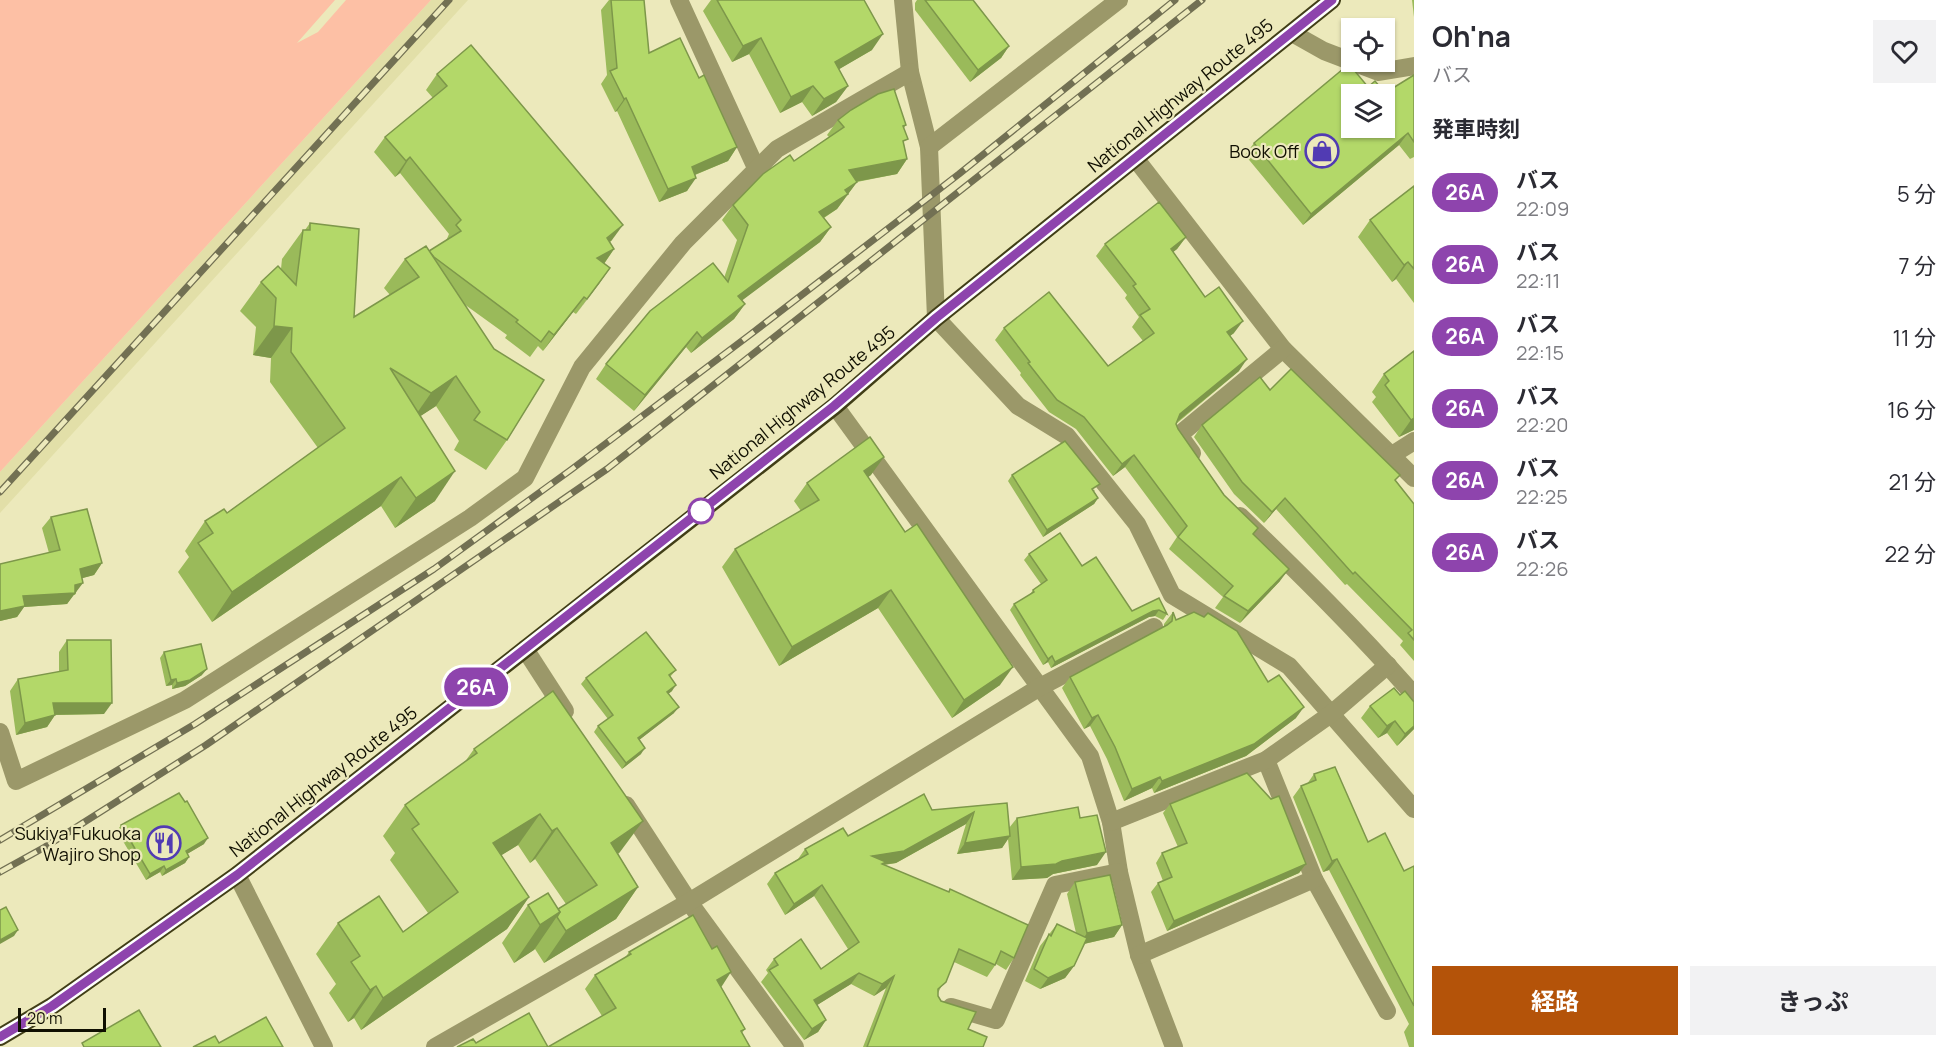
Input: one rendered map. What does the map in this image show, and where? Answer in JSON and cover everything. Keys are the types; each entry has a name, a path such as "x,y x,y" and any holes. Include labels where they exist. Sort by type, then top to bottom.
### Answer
{"highway":[{"name":"National Highway Route 495","path":"0,1037 52,1006 237,875 834,406 936,318 1332,0"}],"street":[{"path":"679,0 757,170"},
{"path":"903,0 910,72 929,147 936,318 1018,406 1067,436 1137,524 1172,595 1289,666 1414,809"},
{"path":"929,147 1119,0"},
{"path":"1292,33 1324,51 1379,72 1414,66"},
{"path":"0,732 16,781 185,700 470,518 525,478 582,367 683,243 777,149 910,72"},
{"path":"1135,158 1283,349 1414,478"},
{"path":"1199,463 1179,435 1283,349"},
{"path":"834,406 1090,756 1111,822 1119,872 1138,955 1174,1047"},
{"path":"1392,455 1414,441"},
{"path":"1225,501 1314,588 1414,695"},
{"path":"435,1047 689,902 1040,687 1154,627"},
{"path":"525,649 572,722"},
{"path":"1111,822 1266,760 1331,714 1388,665"},
{"path":"1266,760 1314,879 1388,1011"},
{"path":"618,792 689,902 795,1047"},
{"path":"941,1004 996,1020 1055,885 1119,872"},
{"path":"237,875 324,1047"},
{"path":"1138,955 1314,879"}],"shaded area":[{"path":"0,0 335,0 297,43 318,32 346,0 431,0 0,472"},
{"path":"431,0 468,0 0,513 0,472"}],"building":[{"path":"611,0 644,0 649,53 680,38 699,78 704,75 737,147 692,167 696,178 668,189 626,98 624,99 610,71 617,68"},
{"path":"717,0 864,0 883,34 835,62 848,86 824,99 813,86 791,97 761,38 743,46"},
{"path":"925,0 973,0 1009,46 978,70"},
{"path":"471,45 623,225 607,238 614,249 597,258 610,268 587,299 584,297 554,335 549,331 541,342 516,322 518,320 429,251 461,231 456,225 461,220 410,157 406,161 385,137 447,86 437,74"},
{"name":"Book Off","path":"1341,71 1356,72 1366,84 1341,84 1341,138 1395,138 1395,87 1414,75 1414,142 1408,133 1311,214 1254,143"},
{"path":"894,89 906,125 903,126 908,139 903,141 907,159 849,170 857,182 845,190 848,194 819,212 831,227 738,296 745,304 702,338 697,332 645,395 606,364 650,311 713,263 728,282 748,225 733,205 763,174 790,155 794,161 844,127 838,120 851,110 878,94"},
{"path":"1414,186 1414,269 1408,262 1404,265 1370,220"},
{"path":"1159,202 1186,237 1171,249 1205,297 1219,287 1243,321 1227,332 1247,359 1180,414 1176,424 1224,495 1258,528 1253,534 1289,569 1248,611 1224,596 1233,586 1178,537 1187,526 1134,455 1122,464 1084,417 1057,400 1004,328 1049,292 1108,366 1154,333 1140,315 1150,309 1133,286 1136,284 1105,244"},
{"path":"310,223 359,229 354,317 419,277 405,259 426,246 494,349 544,380 507,440 474,420 480,412 456,376 431,393 390,368 455,471 416,498 401,477 232,592 198,543 213,533 205,521 224,509 227,513 345,428 291,352 292,328 274,326 276,298 261,282 278,266 296,285 303,230 310,230"},
{"path":"1414,351 1414,418 1411,420 1385,385 1389,381 1384,374"},
{"path":"1291,369 1400,475 1395,480 1414,504 1414,640 1408,633 1412,630 1355,572 1353,574 1285,498 1272,512 1242,482 1202,425 1260,377 1270,390"},
{"path":"870,437 884,457 864,471 905,532 917,524 1013,667 964,700 891,590 792,647 735,549 819,500 807,483"},
{"path":"1065,441 1100,484 1092,489 1098,498 1047,530 1012,475"},
{"path":"87,509 102,563 80,569 83,583 75,585 75,593 23,596 25,606 0,611 0,564 60,550 51,517"},
{"path":"1060,533 1082,566 1096,557 1132,611 1159,598 1167,614 1159,610 1153,611 1055,662 1052,656 1048,659 1014,604 1034,592 1033,590 1047,580 1029,554"},
{"path":"1173,612 1176,620 1194,612 1204,617 1208,613 1237,631 1268,682 1279,675 1304,707 1254,744 1162,781 1160,777 1132,789 1115,747 1098,715 1092,718 1070,677 1167,625 1172,621"},
{"path":"646,632 676,670 669,675 676,685 667,692 679,707 638,738 645,748 626,763 598,726 613,715 586,678"},
{"path":"67,640 111,640 112,703 53,703 55,715 25,723 18,679 68,670"},
{"path":"201,644 207,669 190,680 177,683 176,679 171,680 164,652"},
{"path":"1394,688 1400,695 1405,691 1414,702 1414,726 1405,734 1395,721 1387,726 1370,706"},
{"path":"553,691 643,821 611,843 638,887 566,931 557,917 560,912 558,909 597,885 557,828 552,831 540,814 493,843 529,897 383,998 376,986 370,990 351,962 360,956 338,923 379,896 403,932 458,892 412,829 419,824 405,805 477,753 474,749"},
{"path":"1335,767 1368,842 1385,833 1404,871 1414,866 1414,1006 1337,859 1332,861 1301,786 1316,780 1314,774"},
{"path":"1247,773 1271,799 1279,796 1306,864 1174,921 1158,883 1172,877 1162,853 1187,843 1170,804"},
{"name":"Sukiya Fukuoka Wajiro Shop","path":"179,793 185,802 187,801 208,838 186,851 189,857 166,870 164,866 150,874 121,825"},
{"path":"924,794 932,810 1007,803 1010,836 965,843 974,812 904,851 872,856 886,862 882,864 949,892 950,889 1028,925 1014,958 1001,951 995,965 959,949 946,982 938,989 941,1001 976,1012 968,1029 987,1037 983,1047 867,1047 894,976 882,984 859,973 814,1000 826,1020 812,1029 769,970 778,965 774,959 801,939 821,969 859,942 822,885 794,904 775,873 808,854 805,849 843,828 848,836"},
{"path":"1078,807 1080,818 1097,815 1106,852 1056,864 1021,867 1017,818"},
{"path":"1110,875 1122,925 1087,933 1075,882"},
{"path":"548,893 560,912 540,925 528,905"},
{"path":"6,907 18,930 0,940 0,910"},
{"path":"693,915 712,949 717,946 731,972 717,980 745,1029 741,1031 750,1047 548,1047 616,1008 595,975 631,954 629,952"},
{"path":"1057,924 1087,938 1074,966 1048,978 1034,969 1049,934 1051,936"},
{"path":"139,1010 161,1047 84,1047 82,1043"},
{"path":"529,1013 548,1047 457,1047 473,1039 476,1043"},
{"path":"266,1017 283,1047 193,1047 215,1036 219,1043"}],"railway":[{"path":"0,492 449,0"},
{"path":"0,840 195,724 434,569 572,469 751,334 959,174 1175,0"},
{"path":"0,872 45,847 206,745 607,469 1202,0"}],"bus line":[{"name":"26A","path":"0,1037 52,1006 237,875 834,406 936,318 1332,0"}],"place":[{"name":"Book Off","path":"1322,151"},
{"name":"Sukiya Fukuoka Wajiro Shop","path":"164,843"}]}
